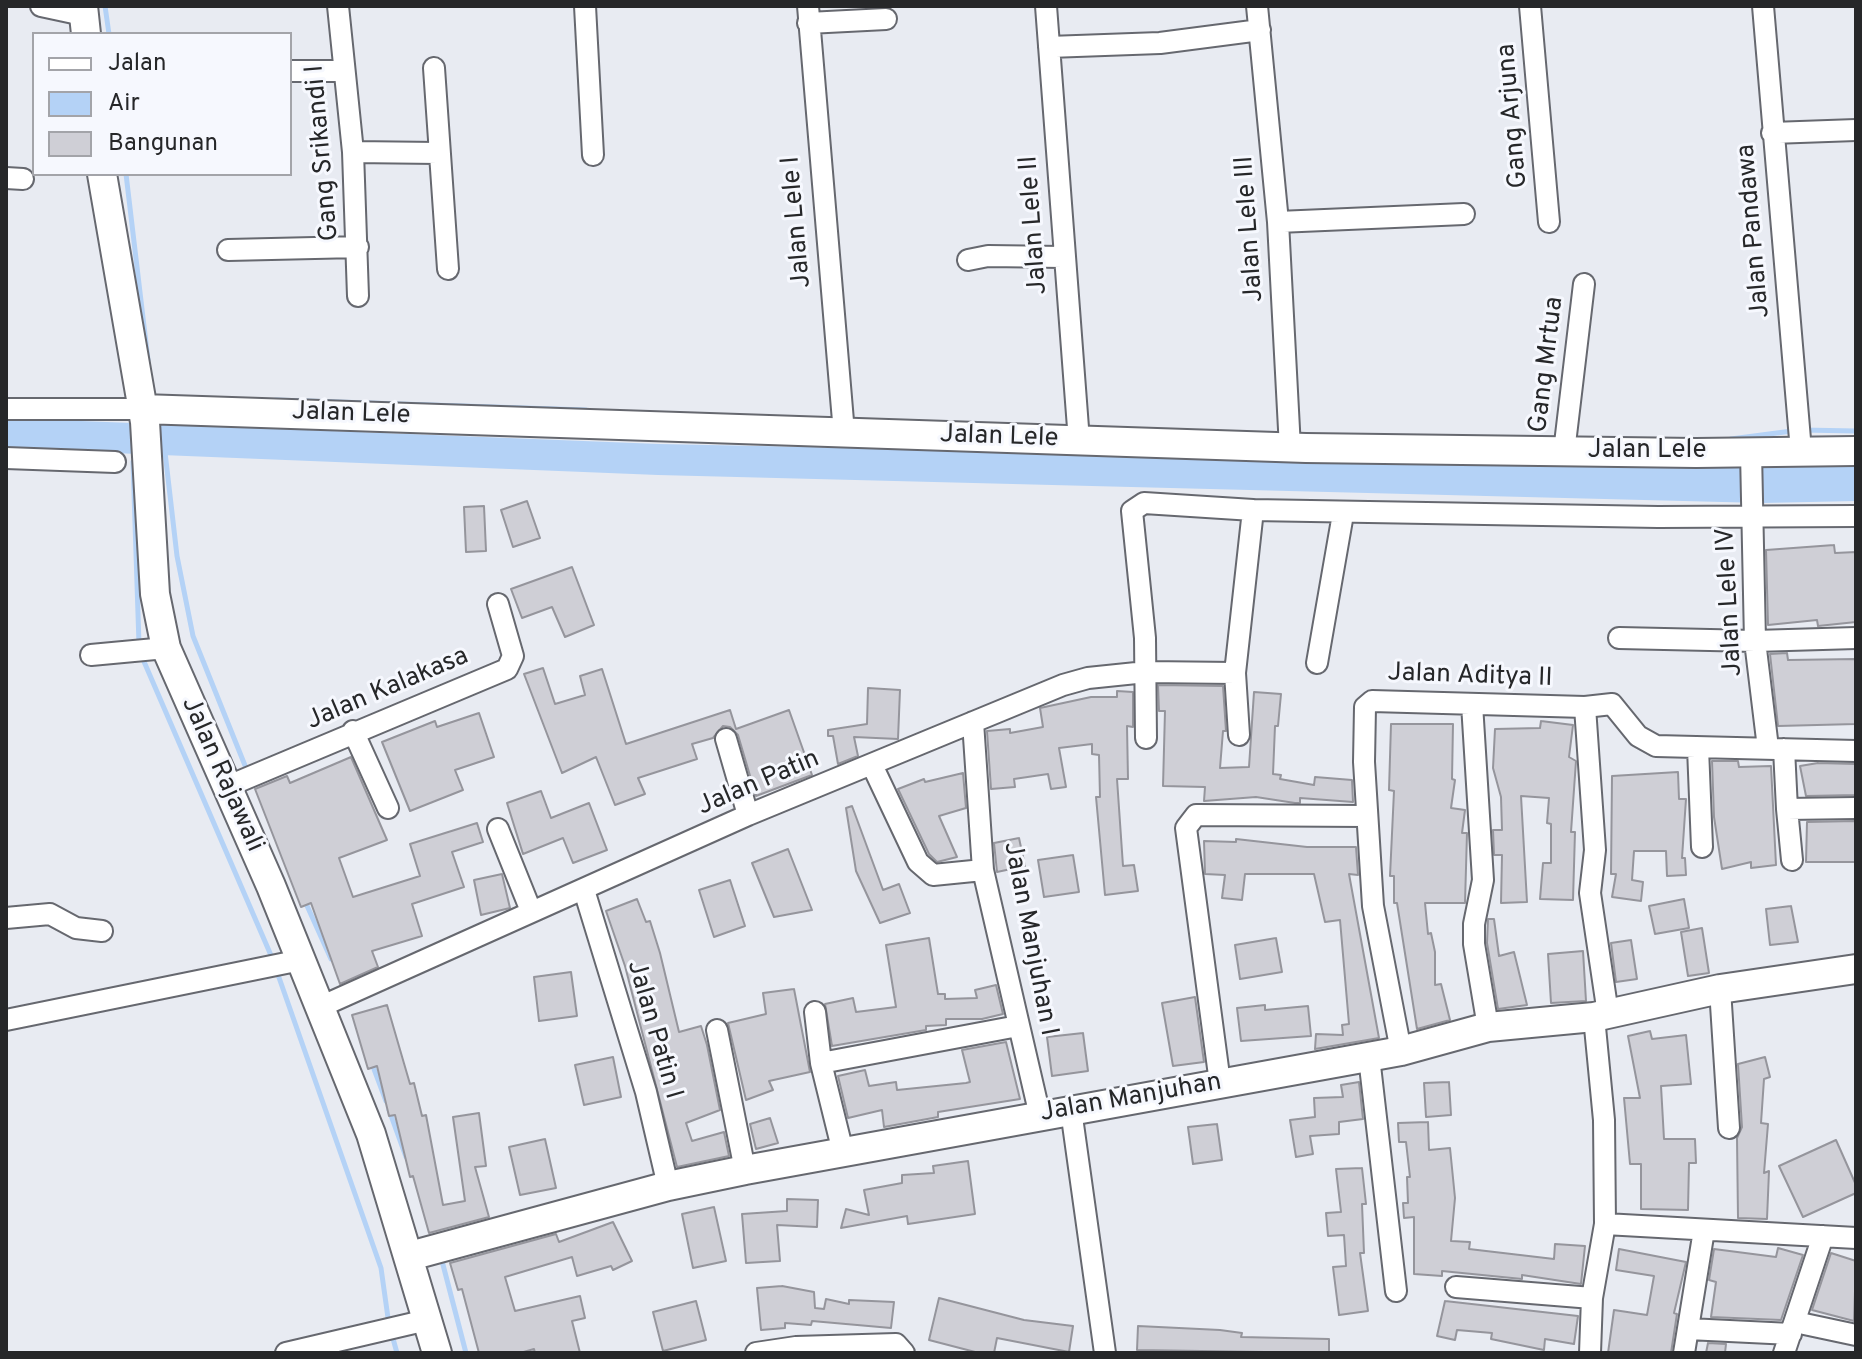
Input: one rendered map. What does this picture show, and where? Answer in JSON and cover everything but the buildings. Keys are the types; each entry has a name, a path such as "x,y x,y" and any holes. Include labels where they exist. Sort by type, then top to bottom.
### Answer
{"main road":[{"name":"Jalan Rajawali","path":"102,176 143,416 155,594 166,648 301,960 371,1134 437,1353"},
{"name":"Jalan Lele","path":"143,416 1751,459 1801,451 1856,451"},
{"name":"Jalan Manjuhan","path":"410,1256 668,1186 745,1170 1401,1051 1488,1027 1601,1016 1720,989 1856,969"}],"street":[{"path":"41,6 84,18"},
{"name":"Gang Srikandi I","path":"338,6 353,152 358,296"},
{"path":"585,6 593,155"},
{"name":"Jalan Lele II","path":"1046,6 1079,441"},
{"name":"Jalan Lele III","path":"1257,6 1278,222 1290,448"},
{"name":"Gang Arjuna","path":"1530,6 1549,222"},
{"name":"Jalan Pandawa","path":"1763,6 1801,451"},
{"path":"808,14 886,19"},
{"name":"Jalan Lele I","path":"808,14 844,433"},
{"path":"1049,47 1160,43 1260,30"},
{"path":"434,68 448,269"},
{"path":"292,71 344,71"},
{"path":"1772,133 1856,130"},
{"path":"353,152 438,153"},
{"path":"1278,222 1464,214"},
{"path":"228,250 358,247"},
{"path":"968,260 988,256 1063,257"},
{"name":"Gang Mrtua","path":"1564,452 1584,284"},
{"path":"6,409 143,416"},
{"path":"6,458 115,462"},
{"name":"Jalan Lele IV","path":"1751,459 1755,641 1787,809"},
{"path":"1146,738 1142,595 1132,511 1144,503 1343,514 1752,510 1856,516"},
{"path":"1239,735 1235,673 1253,510"},
{"path":"1317,663 1343,514"},
{"name":"Jalan Kalakasa","path":"226,787 353,731 507,669 513,656 498,604"},
{"path":"1619,638 1755,641 1856,638"},
{"path":"91,655 166,648"},
{"name":"Jalan Patin","path":"320,1007 748,815 1088,678 1146,672 1235,673"},
{"name":"Jalan Aditya II","path":"1401,1051 1373,906 1366,816 1365,707 1379,700 1585,707 1612,704 1645,743 1698,748 1856,751"},
{"path":"1472,704 1483,880 1474,924 1474,944 1488,1027"},
{"path":"1585,707 1595,850 1590,893 1601,1016 1605,1224 1592,1298 1590,1353"},
{"name":"Jalan Manjuhan I","path":"973,722 983,870 1040,1116"},
{"path":"353,731 388,808"},
{"path":"726,739 748,815"},
{"path":"1698,748 1702,847"},
{"path":"872,765 918,862 933,875 983,870"},
{"path":"1792,860 1787,809 1856,808"},
{"path":"1220,1083 1186,837 1189,822 1196,815 1366,816"},
{"path":"498,829 531,911"},
{"name":"Jalan Patin I","path":"584,890 646,1092 668,1186"},
{"path":"6,918 50,914 76,928 102,931"},
{"path":"6,1020 301,960"},
{"path":"1720,989 1729,1128"},
{"path":"815,1012 821,1063 843,1152"},
{"path":"821,1063 1018,1026"},
{"path":"717,1030 745,1170"},
{"path":"1369,1057 1396,1291"},
{"path":"1071,1110 1105,1353"},
{"path":"1605,1224 1856,1238"},
{"path":"1684,1353 1704,1230"},
{"path":"1790,1336 1823,1236"},
{"path":"1456,1287 1592,1298"},
{"path":"286,1353 427,1320"},
{"path":"1688,1329 1790,1336 1856,1335"},
{"path":"756,1353 796,1347 896,1344 904,1353"}],"water":[{"path":"6,418 659,444 1751,466 1856,465 1856,501 1762,503 658,475 137,454 6,448"}],"waterway":[{"path":"105,6 109,32"},
{"path":"126,176 148,360"},
{"path":"276,400 586,410"},
{"path":"1802,430 1856,431"},
{"path":"1731,439 1792,431"},
{"path":"165,452 177,556 193,636 248,773"},
{"path":"133,462 139,644"},
{"path":"142,657 273,960"},
{"path":"304,899 331,959"},
{"path":"276,969 381,1268 389,1325"},
{"path":"371,1061 386,1101"},
{"path":"389,1110 406,1157"},
{"path":"441,1257 466,1353"},
{"path":"392,1335 397,1353"}]}
